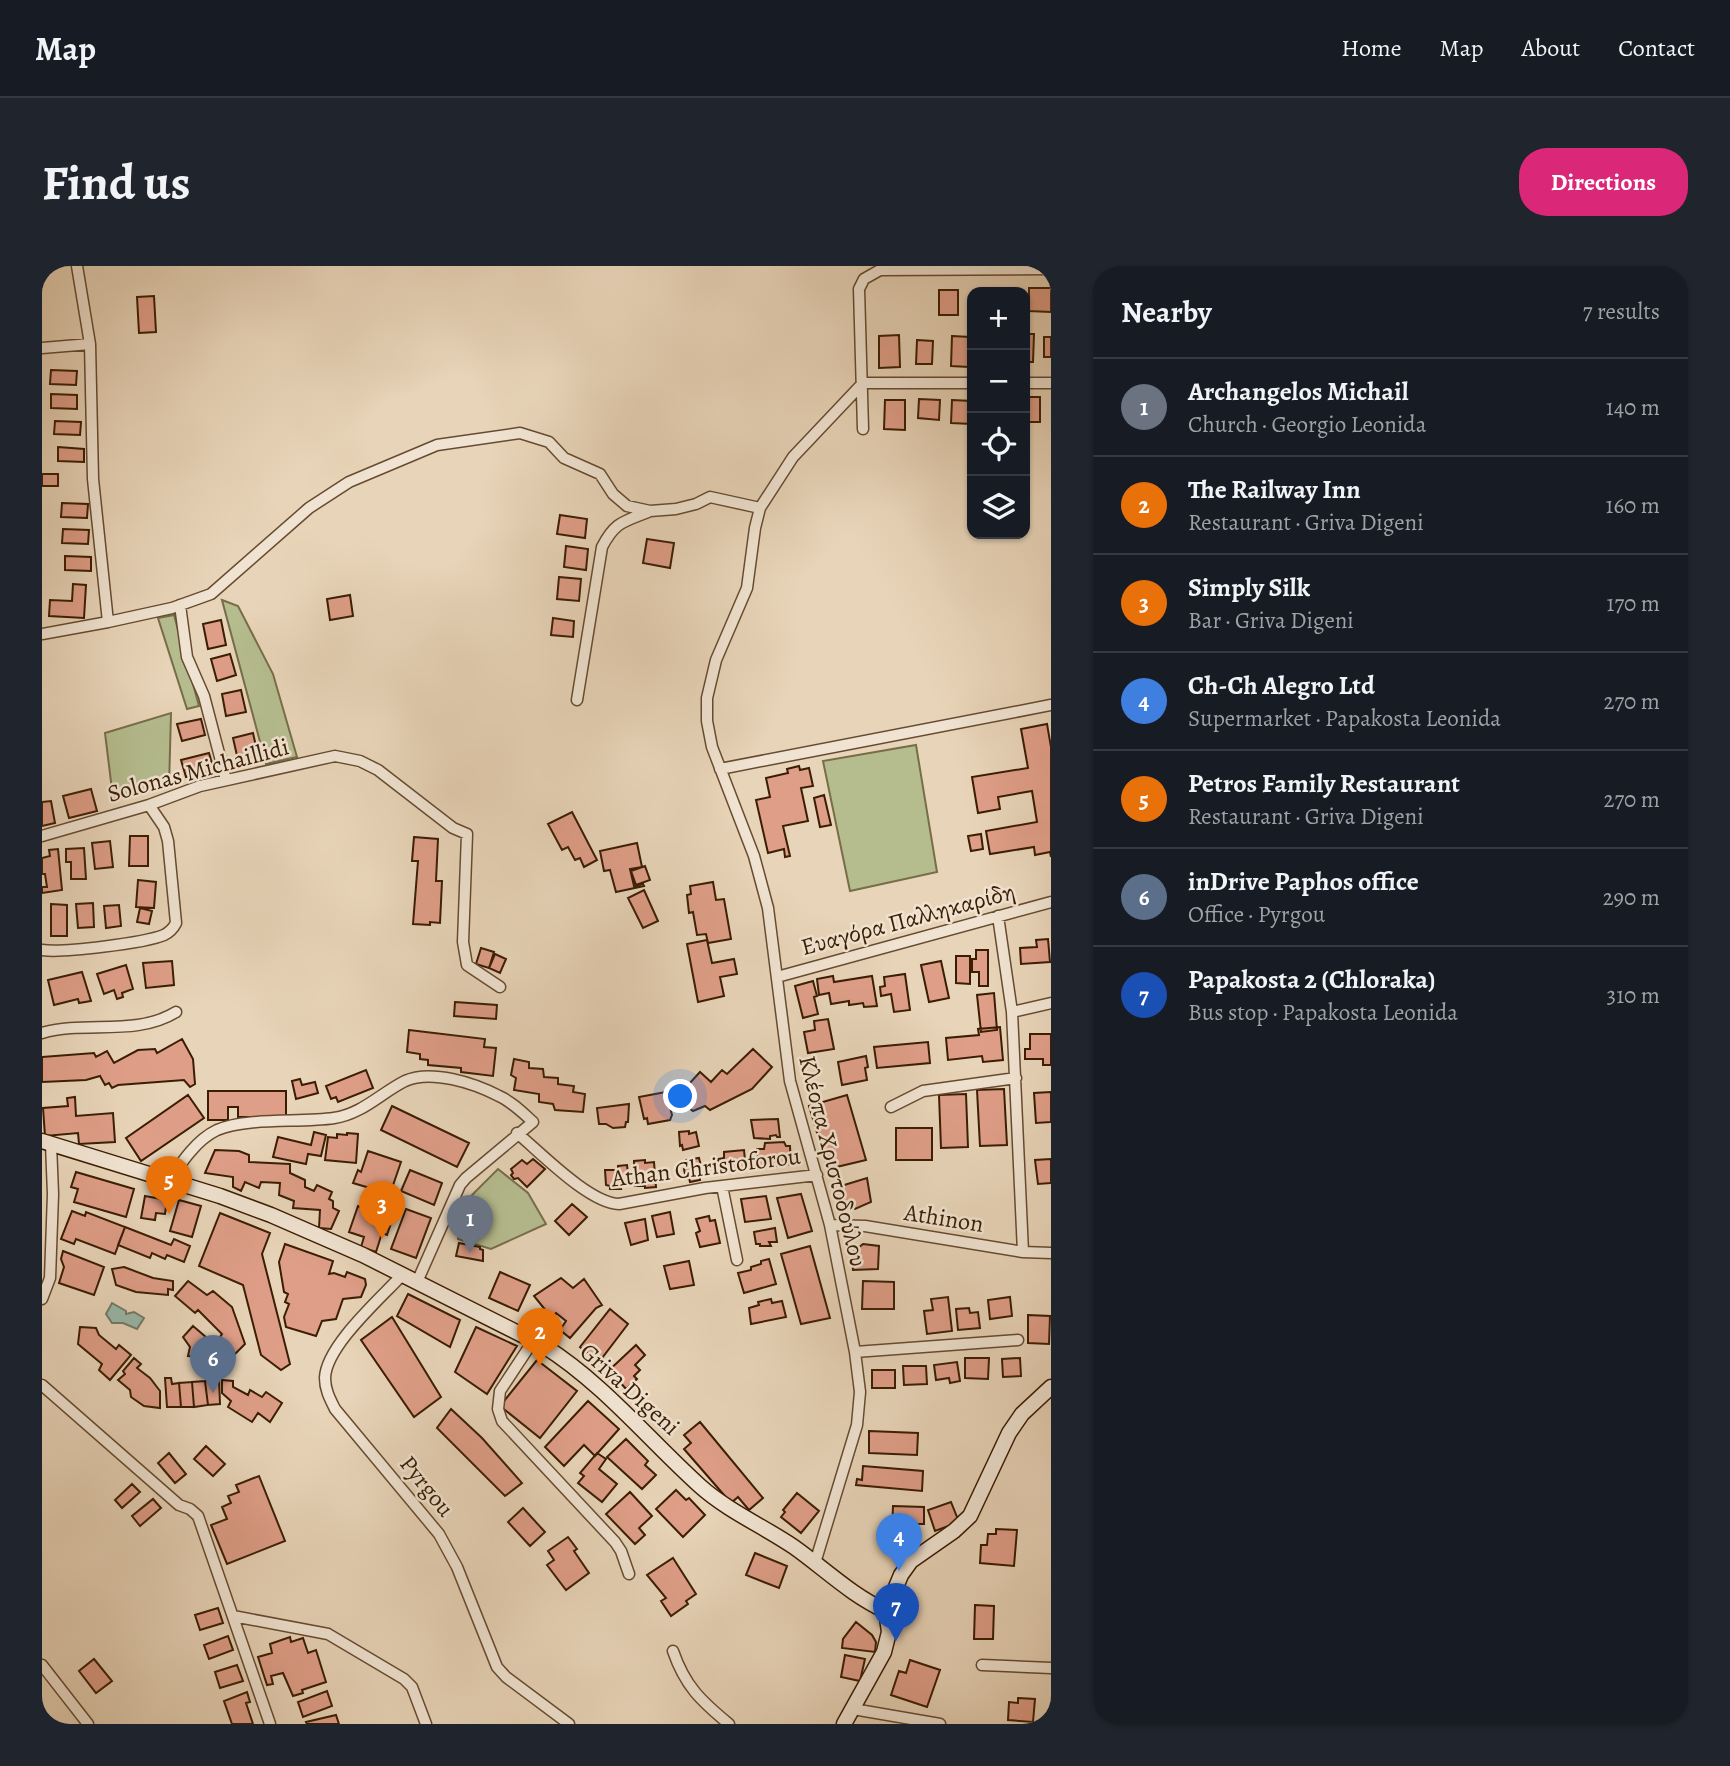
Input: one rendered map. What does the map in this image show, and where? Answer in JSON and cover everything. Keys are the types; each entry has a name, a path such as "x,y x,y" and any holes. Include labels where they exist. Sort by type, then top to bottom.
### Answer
{"main road":[{"name":"Griva Digeni","path":"47,1142 282,1220 417,1282 533,1341 584,1375 715,1498 815,1563 851,1592 886,1611"},
{"path":"844,1724 884,1652 888,1632 886,1611 901,1575 911,1561 954,1531 970,1516 1009,1433 1023,1414 1051,1387"}],"street":[{"path":"77,266 90,344 93,479 108,622"},
{"path":"863,429 859,289 864,279 880,270 1051,269"},
{"path":"42,348 90,344"},
{"path":"577,700 602,547 610,531 650,511 696,505 710,497 760,508 801,448 863,383 967,383"},
{"path":"1030,383 1051,383"},
{"path":"42,634 180,605 211,594 309,508 349,482 437,445 520,433 549,442 564,458 600,474 613,494 627,506 650,511"},
{"name":"Κλέοπα Χριστοδούλου","path":"760,508 747,588 710,680 707,721 712,747 762,883 768,908 790,1081 830,1225 855,1352 860,1392 858,1425 815,1563"},
{"path":"180,605 187,657 204,696 226,780"},
{"path":"720,769 1051,705"},
{"name":"Solonas Michaillidi","path":"42,836 149,805 185,790 226,780 335,756 360,761 378,770 453,828 467,834 463,942 467,965 500,987"},
{"path":"42,950 65,951 131,941 157,937 172,930 176,923 168,841 164,827 149,805"},
{"name":"Ευαγόρα Παλληκαρίδη","path":"777,977 1051,902"},
{"path":"998,916 1012,1012 1023,1252"},
{"path":"1012,1012 1051,1003"},
{"path":"42,1033 144,1025 164,1020 176,1012"},
{"path":"169,1181 190,1152 216,1130 241,1125 335,1118 365,1107 413,1078 440,1078 478,1088 515,1105 533,1122 517,1133 460,1185 417,1282"},
{"path":"891,1107 923,1091 1016,1078"},
{"name":"Athan Christoforou","path":"517,1133 593,1197 609,1204 722,1185 817,1175"},
{"path":"42,1299 50,1278 53,1194 47,1142"},
{"path":"722,1185 737,1260"},
{"name":"Athinon","path":"830,1225 865,1226 1023,1252 1051,1253"},
{"name":"Pyrgou","path":"402,1275 331,1356 325,1382 328,1395 335,1409 444,1541 497,1667 506,1677 569,1724"},
{"path":"855,1352 1018,1340"},
{"path":"533,1341 500,1391 498,1409 502,1421 615,1542 629,1574"},
{"path":"42,1385 179,1505 190,1508 198,1516 270,1724"},
{"path":"233,1616 328,1634 404,1679 412,1687 426,1724"},
{"path":"673,1651 689,1687 729,1724"},
{"path":"42,1665 88,1724"},
{"path":"982,1665 1051,1668"},
{"path":"853,1709 940,1724"}],"green space":[{"path":"222,600 238,606 273,674 297,757 266,764"},
{"path":"174,615 199,706 187,709 158,618"},
{"path":"171,713 169,787 113,798 105,733"},
{"path":"916,745 937,872 850,891 823,761"},
{"path":"498,1169 528,1193 546,1224 491,1249 458,1239 461,1206"}],"shaded area":[{"path":"112,1303 126,1311 126,1314 134,1312 144,1318 137,1329 123,1323 112,1323 106,1314"}],"building":[{"path":"1030,288 1051,288 1051,312 1030,311"},
{"path":"939,290 958,290 958,315 939,315"},
{"path":"154,296 156,332 139,333 137,297"},
{"path":"1030,334 1034,334 1033,362 1030,362"},
{"path":"899,335 900,367 879,368 879,336"},
{"path":"952,336 967,337 967,367 951,366"},
{"path":"1044,337 1051,337 1051,357 1044,357"},
{"path":"917,340 933,341 932,364 916,364"},
{"path":"51,370 77,371 76,385 50,384"},
{"path":"51,394 77,395 77,409 51,408"},
{"path":"1030,397 1040,397 1040,422 1030,422"},
{"path":"919,399 940,400 939,420 918,418"},
{"path":"885,400 905,400 905,430 884,429"},
{"path":"952,400 967,401 967,424 951,423"},
{"path":"55,421 81,422 80,435 54,434"},
{"path":"58,447 84,449 84,462 58,461"},
{"path":"42,474 58,474 58,486 42,486"},
{"path":"62,503 88,504 87,518 61,517"},
{"path":"560,515 587,519 585,538 557,534"},
{"path":"63,529 89,530 88,544 62,543"},
{"path":"647,539 674,543 670,568 643,563"},
{"path":"566,546 588,549 586,570 564,567"},
{"path":"65,556 91,557 91,571 65,570"},
{"path":"559,577 581,579 579,601 557,599"},
{"path":"73,584 86,585 84,618 49,616 50,600 72,601"},
{"path":"350,595 353,616 330,620 327,599"},
{"path":"553,618 574,621 573,637 551,635"},
{"path":"221,620 226,645 208,649 203,624"},
{"path":"230,654 236,675 217,681 211,659"},
{"path":"241,690 246,712 226,716 222,694"},
{"path":"201,719 205,735 182,741 177,724"},
{"path":"1047,724 1051,747 1051,857 1050,852 1035,855 1034,847 990,854 986,831 1037,822 1032,791 998,797 1000,809 978,813 972,777 1028,768 1021,729"},
{"path":"253,733 258,755 238,760 233,738"},
{"path":"209,753 214,770 186,777 181,760"},
{"path":"799,766 800,770 809,768 813,786 801,788 808,821 783,826 790,856 785,857 784,849 768,853 756,800 770,797 766,778 788,773 787,769"},
{"path":"91,789 97,811 69,818 63,796"},
{"path":"824,795 831,825 820,827 814,798"},
{"path":"51,801 55,823 42,826 42,802"},
{"path":"572,812 597,860 584,867 580,858 575,860 568,847 562,850 548,824"},
{"path":"981,834 983,849 971,851 968,836"},
{"path":"130,836 148,836 148,866 129,866"},
{"path":"414,837 438,839 436,881 442,881 440,923 413,924 418,861 412,861"},
{"path":"110,841 113,867 95,869 92,843"},
{"path":"637,843 642,867 630,869 634,886 644,886 616,892 610,870 604,871 600,851"},
{"path":"84,848 86,879 71,879 71,862 66,862 66,849"},
{"path":"58,849 62,890 42,893 42,887 47,887 45,874 42,874 42,858 50,856 49,850"},
{"path":"645,866 650,880 636,885 631,871"},
{"path":"138,880 156,882 154,908 136,907"},
{"path":"713,882 716,900 724,899 731,939 708,943 706,934 697,935 693,912 689,913 687,895 691,894 690,886"},
{"path":"644,890 658,921 643,928 628,898"},
{"path":"93,903 94,927 78,928 76,904"},
{"path":"51,904 67,905 67,936 51,936"},
{"path":"119,905 121,926 106,928 104,906"},
{"path":"140,908 152,911 149,924 137,922"},
{"path":"1048,939 1050,962 1021,964 1020,948 1037,947 1036,940"},
{"path":"707,940 712,963 734,959 737,974 720,977 724,996 698,1002 687,944"},
{"path":"481,948 494,952 489,968 476,964"},
{"path":"976,950 988,950 988,986 979,986 979,972 972,972 972,959 976,959"},
{"path":"495,954 506,959 500,973 489,968"},
{"path":"956,956 970,956 970,984 956,983"},
{"path":"172,961 174,985 146,988 143,963"},
{"path":"941,961 949,998 929,1002 921,965"},
{"path":"126,965 133,989 122,993 123,997 117,999 114,990 104,994 97,974"},
{"path":"82,972 91,1001 79,1003 78,999 54,1005 48,980"},
{"path":"905,974 910,1010 894,1012 891,994 881,996 880,987 885,986 884,977"},
{"path":"833,976 834,982 872,976 877,1006 864,1007 863,1003 849,1005 849,1001 831,1004 829,993 819,995 817,979"},
{"path":"813,981 818,1014 803,1018 795,986"},
{"path":"994,993 997,1030 981,1032 977,995"},
{"path":"455,1002 497,1005 496,1019 454,1016"},
{"path":"828,1019 834,1049 808,1053 804,1032 815,1030 814,1021"},
{"path":"1000,1027 1003,1060 983,1062 982,1056 948,1060 946,1038 979,1035 978,1029"},
{"path":"409,1030 485,1039 484,1047 496,1048 493,1076 461,1072 461,1068 428,1065 428,1060 420,1059 420,1054 407,1052"},
{"path":"1030,1034 1051,1034 1051,1065 1043,1065 1043,1059 1025,1059 1025,1049 1030,1049"},
{"path":"182,1039 193,1059 195,1084 190,1087 184,1080 118,1085 112,1088 109,1083 105,1085 100,1076 86,1080 42,1082 42,1057 94,1053 96,1057 107,1051 114,1063 138,1050 155,1049 157,1053"},
{"path":"928,1042 930,1063 877,1068 874,1047"},
{"path":"753,1049 772,1067 752,1089 710,1110 705,1106 693,1111 676,1098 700,1072 711,1082 722,1070 727,1074"},
{"path":"866,1056 867,1080 842,1085 838,1062"},
{"path":"514,1059 529,1062 529,1068 543,1069 544,1077 558,1078 558,1084 574,1086 573,1092 585,1094 583,1112 555,1110 553,1104 539,1102 539,1094 514,1090 516,1078 511,1075"},
{"path":"366,1070 373,1088 338,1102 336,1097 331,1099 326,1086"},
{"path":"300,1079 302,1085 315,1082 318,1093 296,1099 292,1081"},
{"path":"1004,1089 1007,1145 980,1146 977,1090"},
{"path":"208,1091 286,1091 286,1117 238,1117 238,1107 228,1107 228,1120 208,1120"},
{"path":"666,1092 672,1115 670,1120 648,1124 647,1118 644,1119 639,1097"},
{"path":"1051,1092 1051,1122 1036,1123 1034,1093"},
{"path":"966,1094 968,1147 941,1148 939,1095"},
{"path":"188,1095 204,1118 141,1161 126,1138"},
{"path":"847,1095 866,1160 828,1169 809,1106"},
{"path":"75,1097 76,1116 113,1113 115,1142 79,1144 78,1133 45,1136 43,1108 68,1106 67,1098"},
{"path":"629,1104 625,1127 613,1128 599,1124 597,1108"},
{"path":"392,1106 469,1143 457,1167 381,1130"},
{"path":"778,1119 780,1137 776,1135 770,1136 770,1139 754,1138 751,1120"},
{"path":"896,1128 932,1128 932,1160 896,1160"},
{"path":"689,1131 689,1134 696,1132 699,1146 683,1150 679,1132"},
{"path":"314,1132 326,1135 321,1156 308,1154 306,1164 273,1157 278,1137 311,1145"},
{"path":"337,1134 358,1134 356,1163 325,1160 328,1137 337,1138"},
{"path":"784,1142 786,1146 790,1146 791,1164 758,1168 757,1149 764,1149 765,1143"},
{"path":"215,1150 239,1151 249,1155 249,1162 290,1164 290,1173 305,1180 305,1187 314,1191 317,1185 332,1192 329,1199 333,1201 333,1208 339,1211 331,1229 319,1228 320,1210 293,1208 294,1201 279,1195 280,1183 261,1182 259,1188 245,1182 241,1191 233,1187 233,1177 205,1173"},
{"path":"744,1150 746,1170 718,1170 718,1159 724,1158 724,1152"},
{"path":"368,1151 401,1162 390,1194 353,1183 358,1170 361,1172"},
{"path":"699,1158 703,1174 699,1175 700,1180 690,1182 689,1178 686,1179 684,1169 687,1167 686,1160"},
{"path":"533,1159 545,1169 527,1187 518,1178 514,1179 511,1169 522,1160 527,1164"},
{"path":"1051,1159 1051,1183 1038,1184 1035,1160"},
{"path":"645,1160 645,1163 654,1162 656,1187 635,1186 634,1161"},
{"path":"627,1165 629,1183 620,1184 621,1189 610,1189 610,1186 606,1185 605,1170 618,1170 618,1166"},
{"path":"410,1170 442,1183 434,1205 401,1191"},
{"path":"76,1172 134,1189 126,1217 74,1202 78,1189 71,1187"},
{"path":"867,1178 871,1202 855,1209 845,1205 841,1186"},
{"path":"801,1194 812,1231 788,1238 777,1198"},
{"path":"145,1196 167,1200 165,1214 156,1213 155,1220 141,1218"},
{"path":"766,1196 771,1219 745,1222 741,1199"},
{"path":"179,1200 201,1206 192,1237 170,1231"},
{"path":"380,1203 396,1208 387,1235 382,1233 376,1252 361,1247 364,1237 349,1232 358,1206 377,1212"},
{"path":"572,1204 587,1217 569,1235 555,1221"},
{"path":"406,1209 431,1218 416,1258 391,1249"},
{"path":"72,1211 85,1216 86,1212 125,1227 115,1254 76,1239 74,1244 61,1239"},
{"path":"670,1212 674,1234 657,1237 652,1216"},
{"path":"220,1213 270,1233 262,1254 290,1364 281,1370 261,1355 243,1285 199,1266"},
{"path":"709,1216 710,1221 715,1220 720,1243 700,1247 696,1233 700,1231 696,1219"},
{"path":"645,1219 648,1240 631,1245 625,1223"},
{"path":"125,1227 171,1245 174,1239 190,1246 184,1262 167,1255 165,1259 152,1253 150,1258 118,1245"},
{"path":"775,1228 777,1242 769,1242 771,1246 756,1244 754,1232"},
{"path":"459,1243 480,1247 483,1250 483,1261 456,1256"},
{"path":"285,1244 333,1261 329,1274 345,1277 347,1272 365,1279 366,1285 361,1297 343,1299 336,1319 322,1321 316,1336 286,1327 284,1317 289,1304 285,1302 288,1294 284,1292 279,1262"},
{"path":"863,1244 879,1246 878,1269 853,1270 852,1253"},
{"path":"810,1246 830,1318 801,1324 781,1254"},
{"path":"63,1251 104,1267 94,1295 59,1283 64,1267 61,1259"},
{"path":"769,1259 776,1284 744,1293 738,1273 751,1270 751,1267"},
{"path":"689,1261 694,1285 670,1289 664,1266"},
{"path":"124,1267 153,1278 173,1281 173,1290 168,1289 168,1295 136,1292 116,1285 112,1269"},
{"path":"500,1272 530,1285 518,1311 489,1298"},
{"path":"561,1278 573,1288 584,1279 602,1305 596,1308 570,1338 560,1330 566,1321 556,1313 551,1317 534,1296"},
{"path":"188,1281 207,1295 213,1291 232,1307 245,1344 233,1356 217,1341 222,1334 198,1310 195,1313 175,1296"},
{"path":"863,1281 894,1282 894,1309 862,1309"},
{"path":"408,1294 460,1320 450,1347 397,1316"},
{"path":"948,1297 952,1331 927,1334 924,1311 933,1310 931,1299"},
{"path":"1010,1297 1012,1316 990,1319 988,1300"},
{"path":"771,1299 772,1303 782,1301 786,1317 751,1324 749,1308 759,1305 758,1302"},
{"path":"969,1308 970,1313 978,1312 980,1328 958,1330 956,1309"},
{"path":"610,1309 628,1324 599,1362 580,1347"},
{"path":"1028,1315 1050,1316 1049,1344 1028,1343"},
{"path":"392,1317 441,1397 414,1417 361,1340"},
{"path":"193,1326 214,1344 212,1357 188,1356 190,1347 183,1337"},
{"path":"80,1327 96,1328 99,1335 116,1349 119,1345 131,1355 110,1380 99,1370 102,1364 78,1344"},
{"path":"476,1327 517,1346 487,1394 455,1372"},
{"path":"636,1345 645,1355 635,1365 640,1370 634,1376 637,1379 626,1389 619,1381 615,1385 605,1374"},
{"path":"134,1358 141,1364 137,1368 150,1378 160,1391 160,1408 144,1406 131,1397 130,1390 118,1380 125,1374 123,1371"},
{"path":"965,1358 989,1358 988,1379 965,1378"},
{"path":"1020,1358 1021,1376 1003,1377 1002,1359"},
{"path":"537,1360 577,1391 540,1438 500,1406"},
{"path":"957,1362 960,1381 950,1383 949,1378 936,1380 934,1365"},
{"path":"903,1366 926,1366 927,1384 904,1385"},
{"path":"872,1370 895,1370 895,1388 872,1388"},
{"path":"165,1378 171,1378 172,1384 179,1383 181,1407 167,1407"},
{"path":"219,1379 220,1404 208,1405 205,1381"},
{"path":"222,1380 233,1381 233,1387 248,1395 250,1390 262,1397 266,1392 282,1403 270,1422 258,1413 252,1422 228,1407 231,1401 222,1393"},
{"path":"205,1381 208,1405 194,1407 192,1382"},
{"path":"192,1382 194,1407 181,1407 179,1383"},
{"path":"588,1401 619,1429 595,1456 584,1445 564,1466 545,1447"},
{"path":"451,1409 482,1438 522,1483 505,1496 437,1428"},
{"path":"700,1422 763,1498 749,1510 738,1497 731,1503 684,1449 691,1443 684,1435"},
{"path":"869,1431 918,1433 917,1455 869,1453"},
{"path":"626,1439 648,1461 645,1465 656,1475 642,1489 607,1457"},
{"path":"206,1446 225,1464 213,1476 194,1459"},
{"path":"169,1453 186,1474 175,1483 158,1463"},
{"path":"597,1453 606,1459 599,1469 617,1484 602,1502 578,1483 584,1476 580,1473"},
{"path":"863,1466 923,1471 922,1491 856,1485 857,1479 862,1480"},
{"path":"259,1476 285,1541 227,1564 211,1525 227,1519 222,1507 231,1503 228,1496 239,1492 236,1485"},
{"path":"132,1484 140,1492 122,1508 115,1500"},
{"path":"676,1490 686,1500 689,1498 705,1515 683,1537 656,1509"},
{"path":"630,1492 652,1516 639,1528 645,1535 635,1544 606,1514"},
{"path":"797,1493 819,1511 801,1533 781,1517 785,1512 783,1510"},
{"path":"153,1499 161,1508 140,1526 132,1516"},
{"path":"951,1502 959,1522 935,1531 928,1510"},
{"path":"893,1506 924,1507 924,1524 915,1524 914,1555 891,1554"},
{"path":"523,1508 545,1532 530,1546 508,1522"},
{"path":"996,1529 1017,1530 1014,1566 980,1563 981,1545 987,1545 988,1534 996,1534"},
{"path":"568,1537 589,1573 566,1590 547,1565 554,1560 548,1551"},
{"path":"755,1553 787,1566 779,1588 746,1575"},
{"path":"673,1558 696,1594 686,1601 688,1604 671,1616 661,1601 666,1598 647,1575"},
{"path":"975,1605 994,1606 993,1639 974,1639"},
{"path":"218,1608 223,1623 200,1630 195,1615"},
{"path":"856,1622 872,1635 876,1642 875,1652 842,1648 843,1639"},
{"path":"228,1636 233,1650 209,1659 204,1645"},
{"path":"290,1637 291,1642 303,1638 308,1653 316,1650 326,1682 293,1696 283,1673 271,1676 273,1684 267,1685 258,1657 272,1653 270,1644"},
{"path":"845,1655 865,1659 860,1681 841,1677"},
{"path":"94,1659 112,1681 96,1693 79,1671"},
{"path":"910,1660 940,1670 927,1707 891,1695 899,1671 906,1673"},
{"path":"237,1665 243,1681 220,1688 215,1672"},
{"path":"327,1691 332,1706 303,1717 298,1702"},
{"path":"247,1692 250,1702 246,1703 253,1724 232,1724 224,1701"},
{"path":"1018,1698 1035,1699 1033,1722 1008,1720 1009,1702 1018,1703"},
{"path":"336,1715 339,1724 306,1722"}],"place":[{"name":"Petros Family Restaurant","path":"169,1214"},
{"name":"Simply Silk","path":"382,1239"},
{"name":"Archangelos Michail","path":"470,1253"},
{"name":"The Railway Inn","path":"540,1366"},
{"name":"inDrive Paphos office","path":"213,1393"},
{"name":"Ch-Ch Alegro Ltd","path":"899,1571"},
{"name":"Papakosta 2 (Chloraka)","path":"896,1641"}]}
